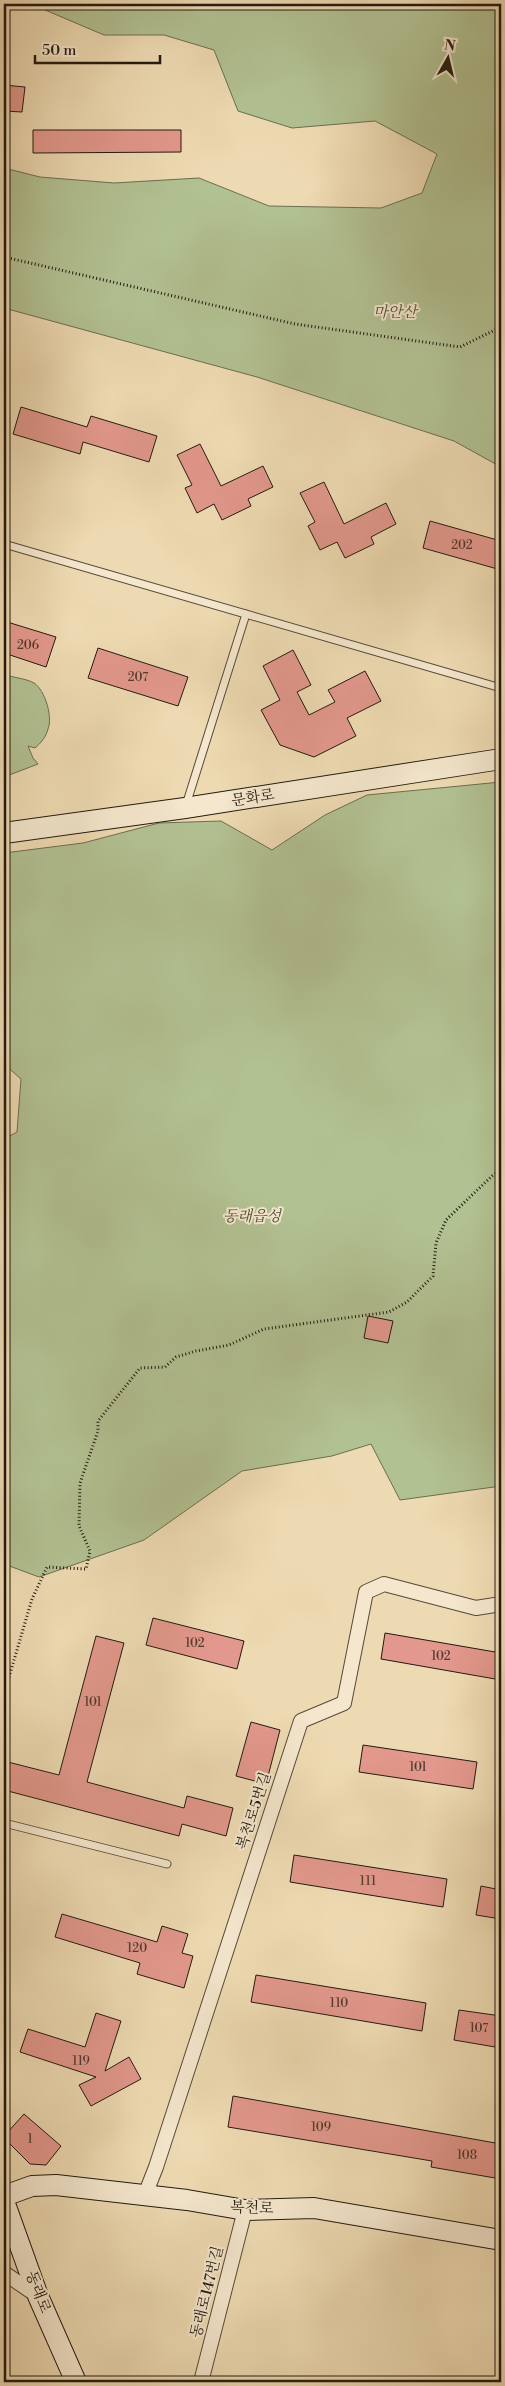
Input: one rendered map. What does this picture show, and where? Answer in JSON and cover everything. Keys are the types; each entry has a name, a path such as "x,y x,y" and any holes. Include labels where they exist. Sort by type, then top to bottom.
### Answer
{"street":[{"name":"문화로","path":"4,833 185,808 501,759"},
{"name":"복천로5번길","path":"145,2195 301,1721 344,1703 366,1592 384,1584 476,1608 501,1604"},
{"name":"복천로","path":"4,2196 32,2186 56,2185 145,2195 245,2210 314,2208 501,2240"},
{"name":"동래로","path":"4,2201 9,2231 76,2382"},
{"name":"동래로147번길","path":"201,2382 245,2210"},
{"path":"4,2273 38,2296"}],"lane":[{"path":"4,544 501,688"},
{"path":"185,808 246,614"},
{"path":"4,1823 167,1864"}],"path":[{"path":"4,257 296,324 460,347 501,327"},
{"path":"4,1694 32,1599 47,1567 86,1569 90,1551 78,1526 80,1483 98,1431 98,1422 120,1397 130,1379 140,1368 165,1367 176,1358 196,1351 229,1345 264,1329 389,1312 408,1302 433,1276 436,1243 446,1220 492,1176 501,1170"}],"green space":[{"name":"마안산","path":"31,4 501,4 501,467 454,441 257,377 4,308 4,168 40,177 114,183 199,178 269,206 381,208 422,193 437,154 375,121 292,128 238,111 214,50 164,35 104,35"},
{"path":"4,674 30,681 38,686 45,697 49,711 49,724 43,740 35,748 28,746 38,764 4,777"},
{"name":"동래읍성","path":"501,782 501,1486 400,1500 371,1444 332,1456 242,1471 144,1540 39,1577 4,1564 4,1139 17,1132 21,1079 4,1064 4,853 83,843 159,823 221,821 272,850 325,815 367,795"}],"building":[{"path":"4,85 25,87 22,112 4,111"},
{"path":"33,130 181,130 181,152 33,153"},
{"path":"21,407 87,427 91,416 157,436 149,462 83,442 80,454 13,434"},
{"path":"200,444 221,486 263,466 273,487 248,499 251,506 222,520 214,504 197,513 185,488 192,485 177,455"},
{"path":"324,482 344,524 386,503 396,524 371,537 374,544 345,558 337,542 320,550 308,526 315,522 300,493"},
{"path":"430,521 501,541 501,570 423,548"},
{"path":"4,621 56,637 46,667 4,653"},
{"path":"98,648 188,677 178,706 88,678"},
{"path":"293,650 311,685 297,692 309,715 335,702 328,690 365,671 381,701 347,718 356,736 314,757 280,745 261,710 280,700 263,666"},
{"path":"368,1316 393,1321 388,1343 364,1338"},
{"path":"153,1618 244,1641 237,1669 146,1645"},
{"path":"385,1633 501,1653 501,1680 381,1659"},
{"path":"96,1636 124,1643 87,1782 184,1808 187,1796 233,1808 226,1836 182,1824 179,1836 4,1790 4,1761 59,1775"},
{"path":"251,1722 280,1730 266,1784 236,1776"},
{"path":"363,1745 477,1762 473,1789 359,1772"},
{"path":"294,1855 447,1879 443,1907 290,1882"},
{"path":"481,1886 501,1890 501,1919 476,1915"},
{"path":"62,1914 157,1942 162,1926 188,1934 182,1953 193,1956 184,1988 137,1974 140,1963 55,1937"},
{"path":"256,1975 426,2003 422,2031 251,2002"},
{"path":"459,2010 501,2016 501,2048 454,2040"},
{"path":"96,2013 121,2021 105,2071 129,2057 141,2079 91,2106 79,2085 96,2077 20,2052 28,2029 85,2047"},
{"path":"233,2096 501,2144 501,2179 431,2167 432,2161 228,2127"},
{"path":"24,2114 61,2146 46,2165 30,2164 9,2143 6,2134"}]}
